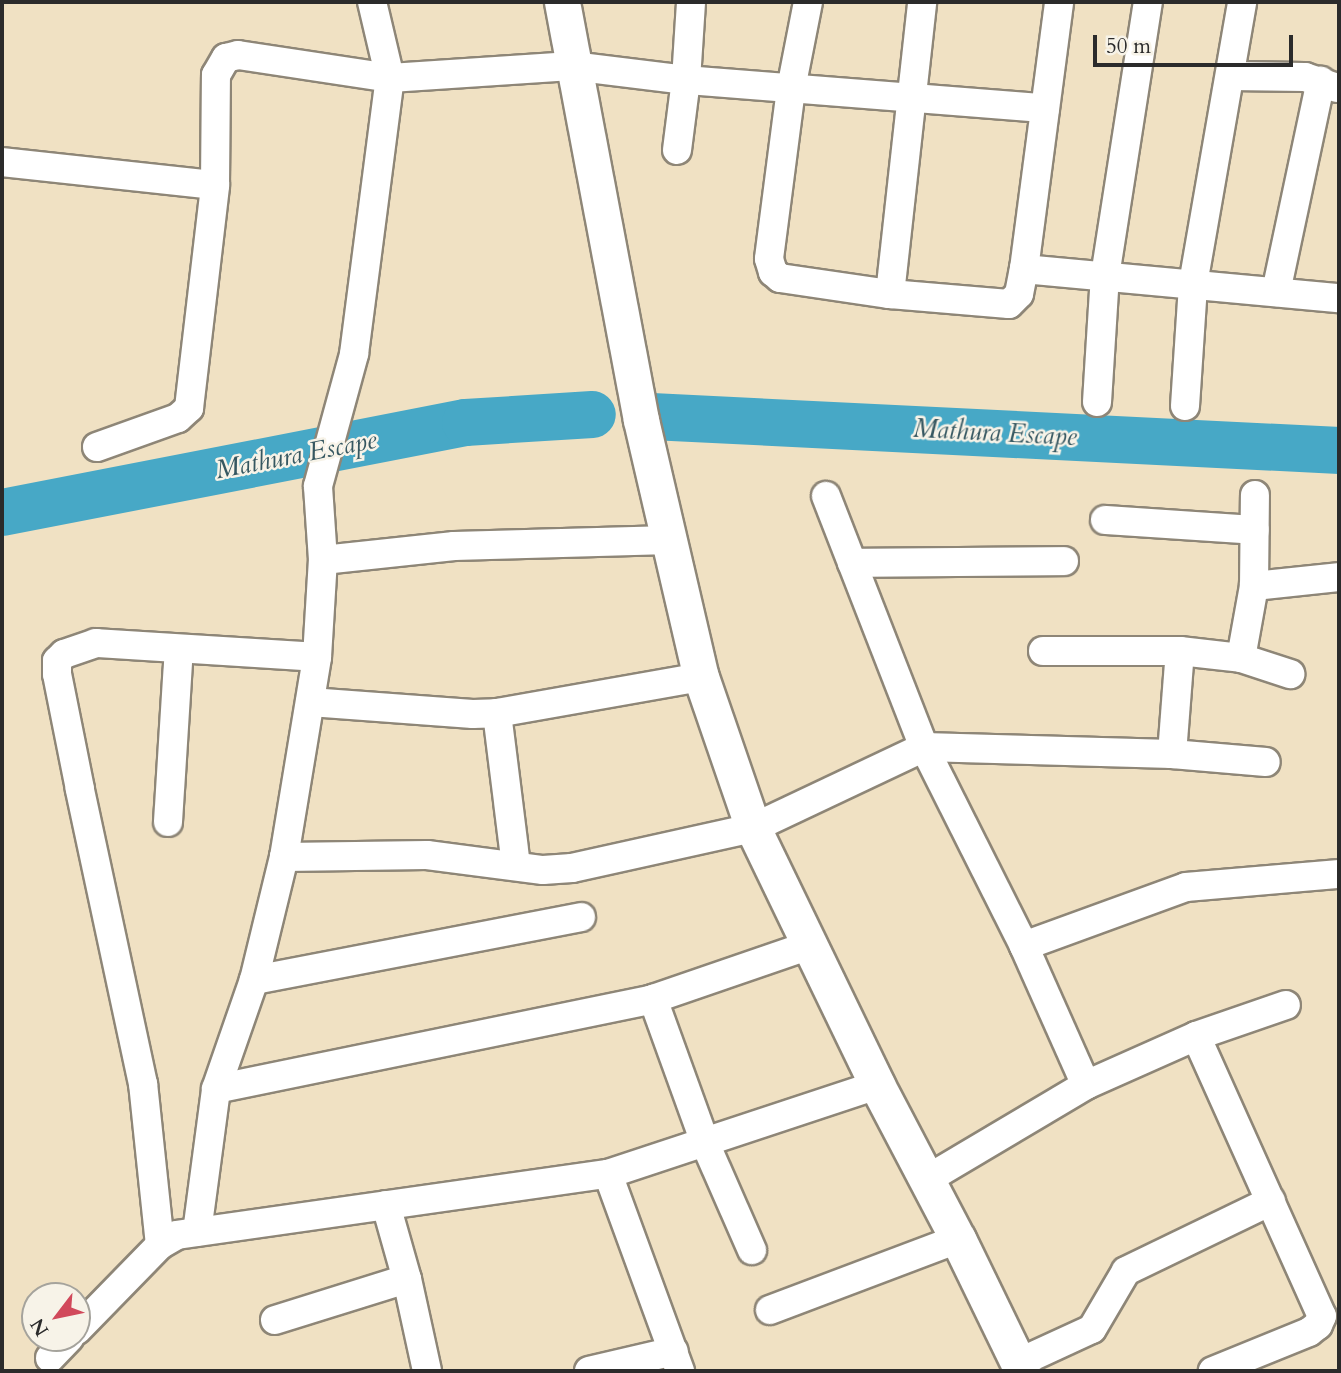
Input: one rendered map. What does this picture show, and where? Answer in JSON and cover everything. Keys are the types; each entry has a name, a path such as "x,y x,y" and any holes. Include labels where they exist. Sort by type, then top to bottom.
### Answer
{"street":[{"path":"197,1232 216,1089 254,980 284,857 317,657 323,560 318,486 354,354 390,78 372,2"},
{"path":"562,2 641,419 701,677 753,828 877,1085 958,1239 1020,1367 1092,1329 1119,1280 1136,1265 1270,1202"},
{"path":"677,150 686,80 691,2"},
{"path":"808,2 791,89 769,259 773,272 780,278 890,294 1009,304 1019,294 1024,269 1059,2"},
{"path":"890,294 922,2"},
{"path":"1097,402 1105,275 1147,2"},
{"path":"1185,406 1193,284 1242,2"},
{"path":"97,447 178,418 188,408 215,185 216,75 226,58 238,55 390,78 572,66 686,80 1045,108"},
{"path":"1230,76 1305,77 1330,85 1276,292"},
{"path":"2,162 215,185"},
{"path":"1024,269 1339,298"},
{"path":"1241,658 1255,586 1255,495"},
{"path":"826,496 924,747 1024,946 1086,1085"},
{"path":"1105,520 1255,530"},
{"path":"323,560 465,545 670,540"},
{"path":"852,563 1064,561"},
{"path":"1255,586 1339,577"},
{"path":"160,1245 143,1084 80,789 57,674 57,661 64,654 96,643 317,657"},
{"path":"168,822 179,649"},
{"path":"1043,651 1181,652 1241,658 1290,674"},
{"path":"1172,754 1181,652"},
{"path":"310,702 473,714 496,713 701,677"},
{"path":"496,713 516,866"},
{"path":"284,857 426,855 543,870 572,868 753,828 924,747 1172,754 1266,762"},
{"path":"1024,946 1186,887 1339,874"},
{"path":"254,980 581,918"},
{"path":"216,1089 653,999 810,945"},
{"path":"653,999 705,1143 752,1250"},
{"path":"926,1180 1086,1085 1196,1036 1286,1004"},
{"path":"1196,1036 1322,1316 1318,1325 1309,1332 1213,1371"},
{"path":"91,1316 160,1245 177,1235 607,1174 877,1085"},
{"path":"589,1371 677,1361 607,1174"},
{"path":"386,1205 407,1279 427,1371"},
{"path":"771,1310 958,1239"},
{"path":"275,1320 407,1279"},
{"path":"50,1358 56,1352"}],"waterway":[{"name":"Mathura Escape","path":"2,512 465,422 592,414"},
{"name":"Mathura Escape","path":"651,416 1339,450"}]}
